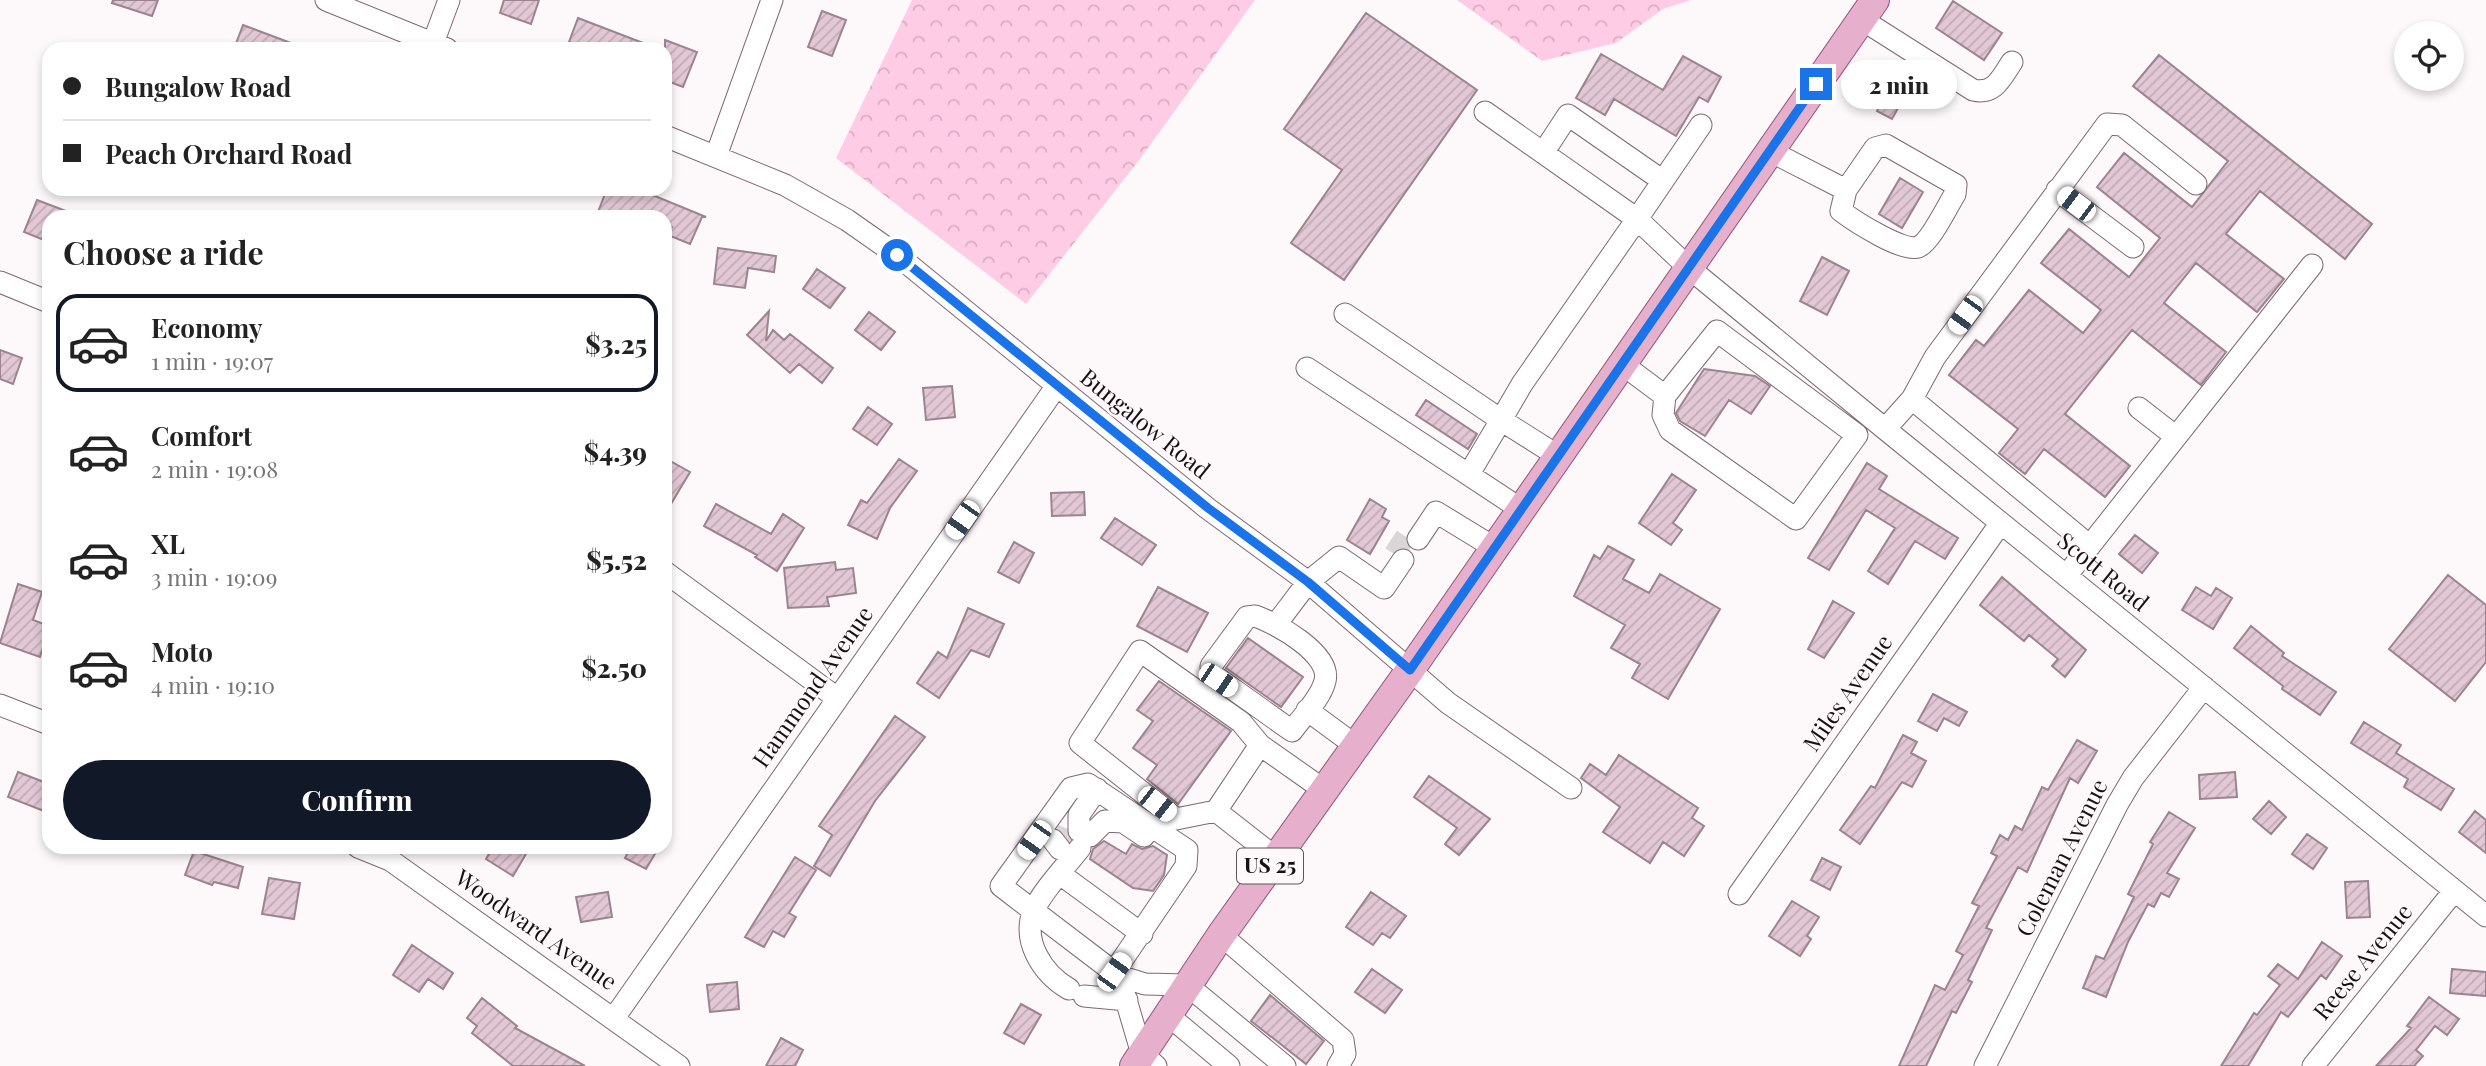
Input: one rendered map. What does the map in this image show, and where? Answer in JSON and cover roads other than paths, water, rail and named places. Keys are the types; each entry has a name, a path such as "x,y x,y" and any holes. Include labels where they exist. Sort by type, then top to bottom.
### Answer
{"main road":[{"name":"US 25","path":"1144,1062 1187,985 1221,935 1522,510 1868,10"}],"street":[{"path":"326,0 430,42"},
{"path":"441,42 449,0"},
{"path":"716,156 772,0"},
{"path":"1868,10 1973,90 1984,93 1994,89 2012,62"},
{"name":"Scott Road","path":"1485,112 1637,219 1689,268 2000,524 2486,916"},
{"path":"1543,153 1568,115 1663,181"},
{"path":"1885,429 1912,399 1935,357 2107,124 2122,125 2196,184"},
{"path":"1469,474 1522,384 1702,125"},
{"name":"Bungalow Road","path":"672,139 785,185 847,220 897,255 1208,508 1308,582 1448,702 1571,789"},
{"path":"1886,145 1956,185 1955,194 1926,242 1918,247 1905,247 1841,211 1846,190 1875,149 1886,145"},
{"path":"1770,151 1846,190"},
{"path":"2057,190 2133,247"},
{"path":"2066,576 2312,265"},
{"path":"0,282 42,299"},
{"path":"1345,314 1558,456"},
{"path":"1717,331 1857,435 1796,519 1670,430 1663,415 1665,396 1717,331"},
{"path":"1622,364 1665,396"},
{"path":"1307,368 1522,510"},
{"path":"1803,393 1817,373"},
{"name":"Hammond Avenue","path":"614,1018 1056,387"},
{"path":"1912,399 2090,546"},
{"path":"2139,408 2175,436"},
{"path":"1413,536 1427,506 1495,548"},
{"name":"Miles Avenue","path":"1739,894 2000,524"},
{"path":"1276,623 1308,582 1339,557 1384,588 1399,557"},
{"path":"672,577 837,698"},
{"path":"1247,617 1276,623 1318,657 1326,670 1325,683 1307,710 1292,731 1212,674 1211,666 1247,617"},
{"path":"1260,745 1216,811 1176,819 1080,743 1140,651 1241,722 1260,745 1324,790"},
{"name":"Coleman Avenue","path":"1985,1066 2117,805 2133,778 2204,687"},
{"path":"0,705 42,721"},
{"path":"1307,710 1356,746"},
{"path":"1117,974 1186,866 1186,850 1088,784 1071,788 1001,886 1117,974 1145,984 1187,985 1285,1066"},
{"path":"1097,789 1070,836 1060,874 1033,911 1032,941 1039,962 1053,980 1076,993 1127,1000"},
{"path":"1216,811 1276,858"},
{"path":"1070,836 1105,821 1123,822 1145,836 1167,837"},
{"name":"Woodward Avenue","path":"375,854 390,860 679,1066"},
{"path":"1060,874 1142,934"},
{"name":"Reese Avenue","path":"2313,1066 2454,891"},
{"path":"1221,935 1343,1040 1345,1054 1338,1066"},
{"path":"1117,974 1144,1062"},
{"path":"1169,1016 1229,1066"}],"tunnel":[{"path":"1394,554 1408,533"},
{"path":"1063,841 1068,829"}]}
